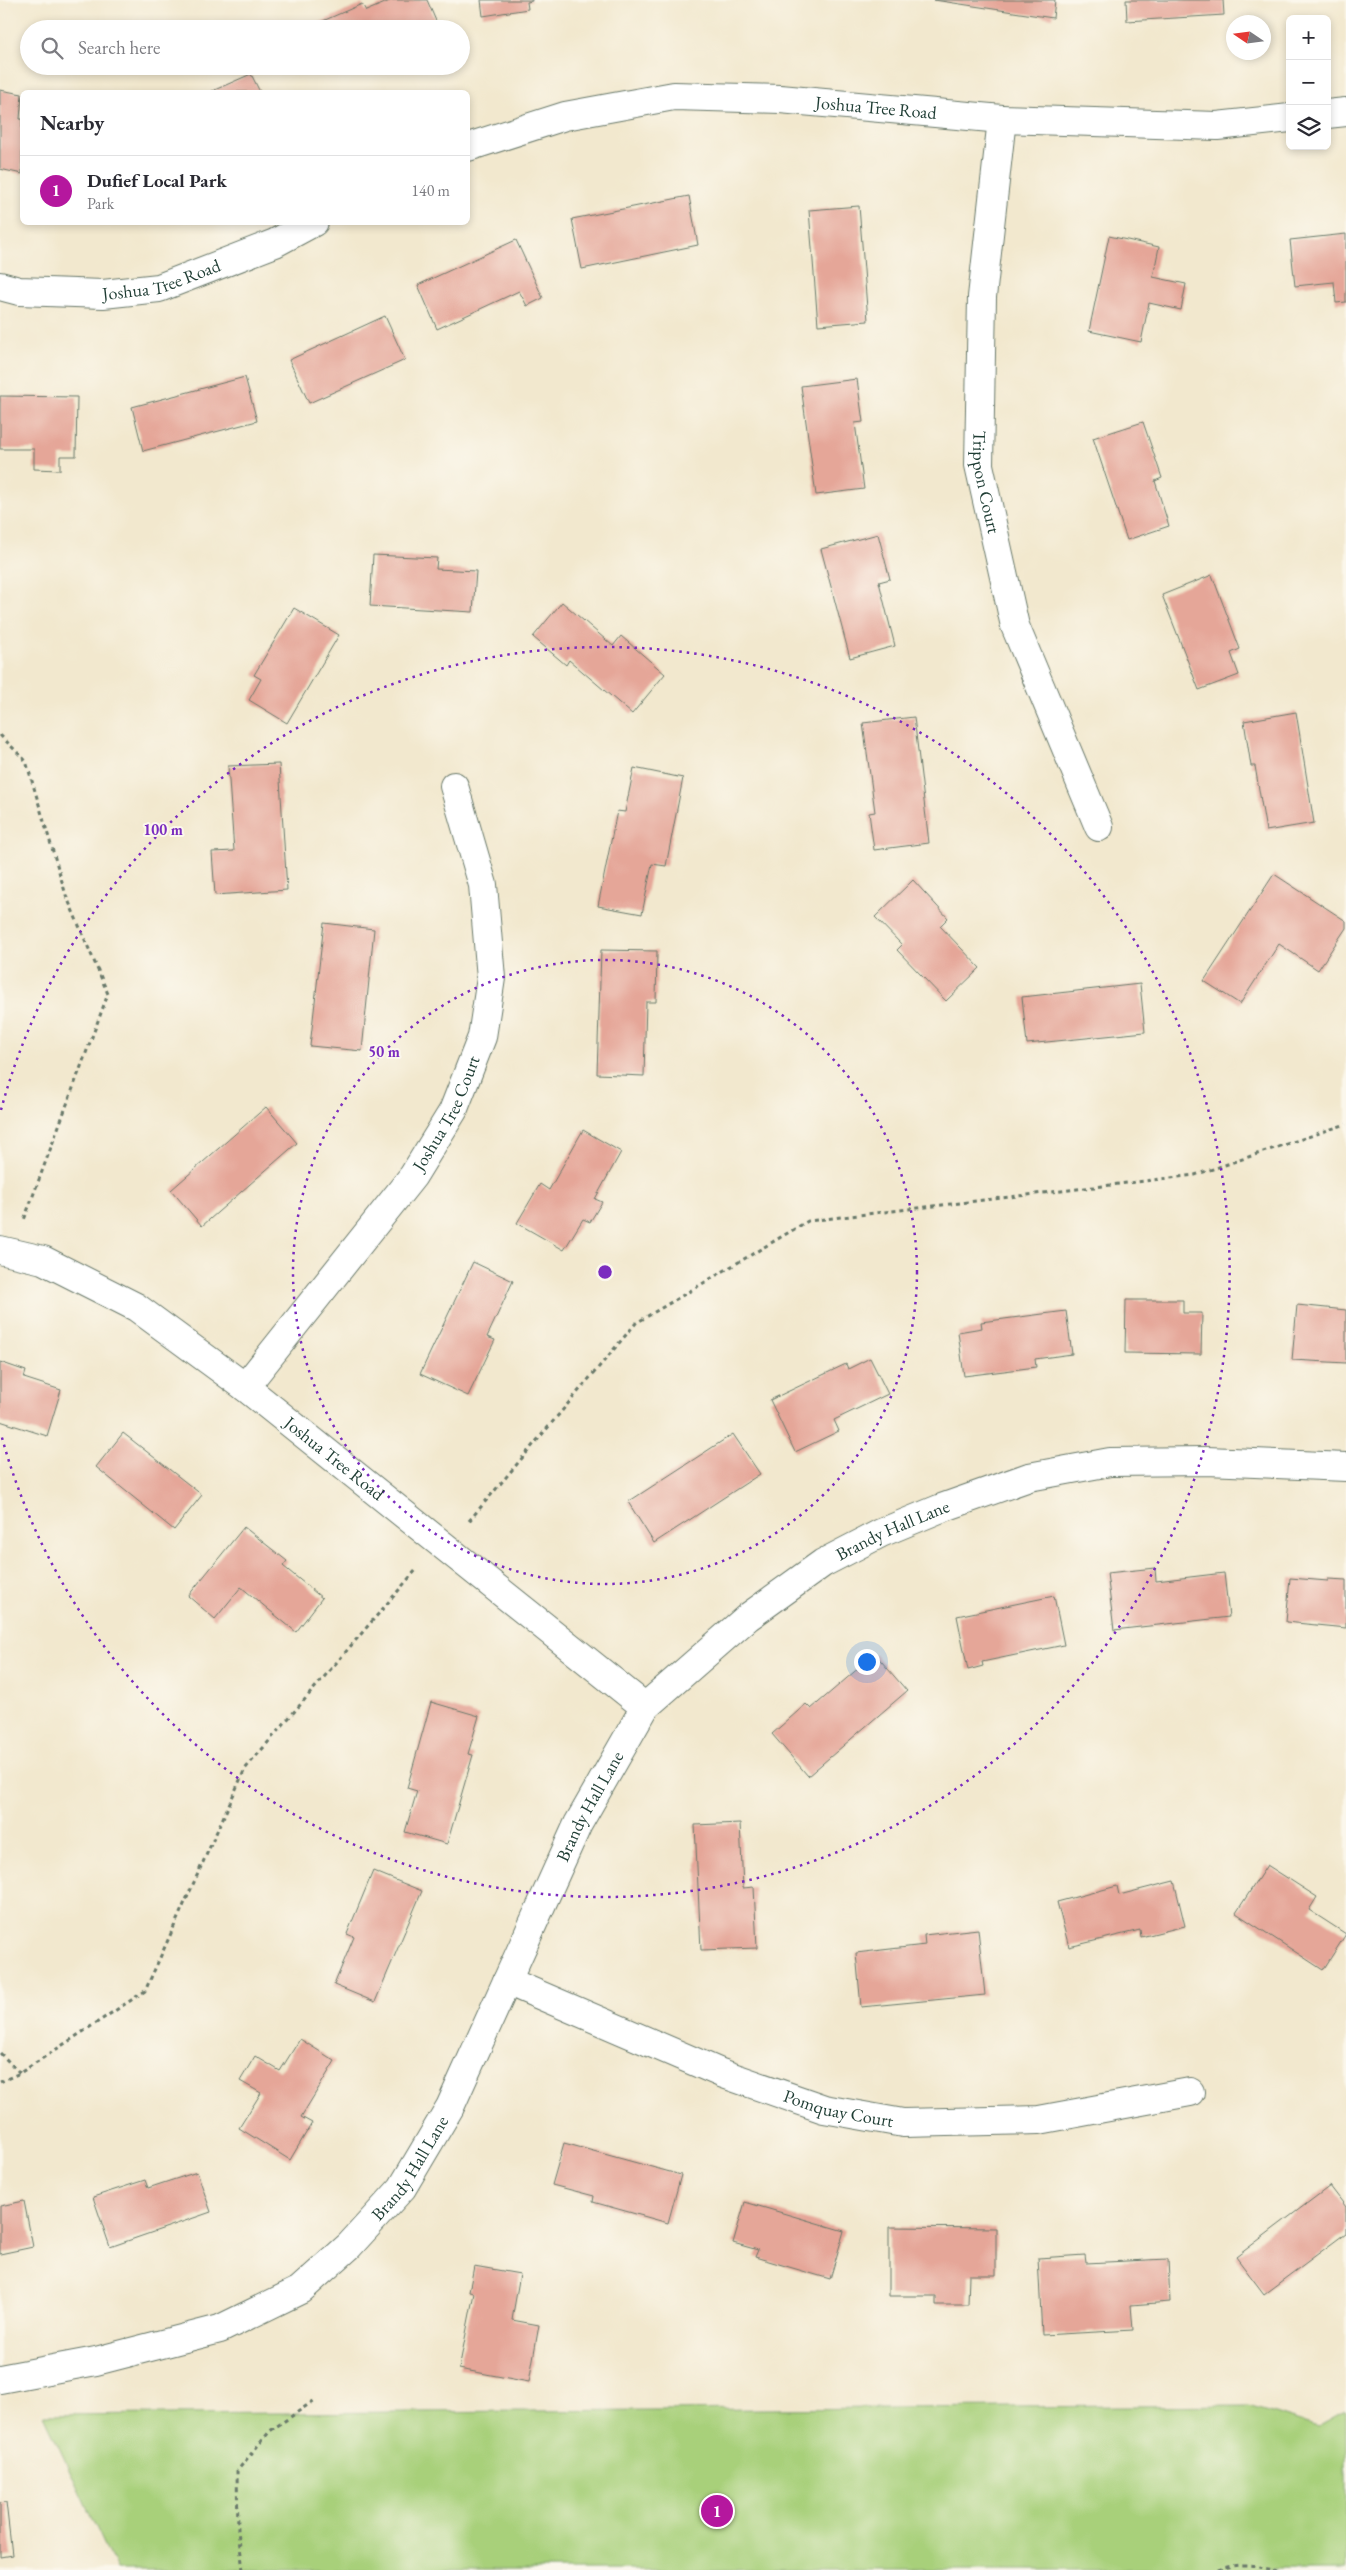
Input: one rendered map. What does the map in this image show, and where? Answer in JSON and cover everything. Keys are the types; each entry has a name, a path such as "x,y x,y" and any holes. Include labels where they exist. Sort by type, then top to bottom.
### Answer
{"street":[{"name":"Joshua Tree Road","path":"470,146 565,116 674,96 780,99 1002,119 1217,126 1286,118"},
{"path":"1331,114 1346,112"},
{"name":"Trippon Court","path":"1002,119 982,297 979,465 1015,626 1099,827"},
{"name":"Joshua Tree Road","path":"0,286 18,291 103,294 159,288 275,243 308,225"},
{"name":"Joshua Tree Court","path":"244,1387 413,1176 454,1110 482,1037 490,978 483,885 454,786"},
{"name":"Joshua Tree Road","path":"6,1251 43,1260 136,1307 244,1387 645,1707"},
{"name":"Brandy Hall Lane","path":"0,2379 96,2361 220,2329 300,2290 349,2246 402,2188 450,2107 578,1824 645,1707 748,1617 823,1563 898,1526 1029,1477 1110,1462 1207,1461 1346,1467"},
{"name":"Pomquay Court","path":"507,1981 721,2073 824,2109 903,2123 1040,2120 1190,2092"}],"path":[{"path":"0,736 26,761 66,895 108,994 6,1251"},
{"path":"0,2082 20,2073 145,1991 245,1770 420,1565 446,1548 636,1323 808,1221 1195,1175 1346,1124"},
{"path":"0,2053 20,2073"},
{"path":"243,2570 238,2531 237,2471 270,2431 315,2400"},
{"path":"1218,2570 1228,2566 1258,2565 1277,2570"}],"green space":[{"path":"1248,2405 1318,2426 1346,2410 1346,2570 116,2570 44,2415"}],"building":[{"path":"392,0 427,0 436,20 325,20 362,4 366,11"},
{"path":"481,0 532,1 527,2 528,9 483,16"},
{"path":"934,0 1055,0 1053,18"},
{"path":"1126,0 1223,0 1224,15 1127,21"},
{"path":"252,75 259,90 215,90"},
{"path":"0,90 20,94 20,174 0,169"},
{"path":"689,196 698,245 582,269 572,219"},
{"path":"859,206 868,321 818,325 809,210"},
{"path":"1346,234 1346,302 1336,303 1334,282 1295,286 1290,240"},
{"path":"1109,236 1159,247 1153,277 1186,284 1181,310 1149,303 1141,342 1089,331"},
{"path":"516,240 543,298 527,306 519,291 437,329 418,285"},
{"path":"385,316 405,360 309,403 289,360"},
{"path":"245,377 257,421 143,451 132,407"},
{"path":"857,379 863,422 855,423 864,489 816,495 801,386"},
{"path":"0,396 77,397 76,456 60,456 60,470 34,469 34,449 0,449"},
{"path":"1143,422 1162,478 1155,481 1169,526 1127,540 1093,438"},
{"path":"878,534 890,579 879,582 895,646 850,658 821,549"},
{"path":"373,555 437,558 436,569 476,571 473,612 370,606"},
{"path":"1212,575 1240,649 1231,653 1239,675 1199,690 1162,595"},
{"path":"562,602 613,646 621,636 665,674 632,714 569,660 566,665 533,637"},
{"path":"294,608 339,635 287,723 249,700 261,679 254,675"},
{"path":"1296,712 1314,823 1266,831 1255,766 1251,766 1244,721"},
{"path":"914,717 929,843 874,850 869,813 875,812 863,723"},
{"path":"279,764 287,890 215,895 212,852 234,851 228,766"},
{"path":"634,768 683,778 666,866 652,864 642,914 598,906 617,811 625,812"},
{"path":"1274,874 1346,921 1346,928 1318,970 1279,944 1240,1004 1204,981"},
{"path":"913,880 948,918 940,926 980,968 946,1001 897,950 902,945 875,917"},
{"path":"324,923 374,929 362,1051 310,1046"},
{"path":"601,950 657,951 656,1002 646,1002 644,1076 597,1074"},
{"path":"1140,984 1145,1032 1027,1044 1022,997"},
{"path":"266,1107 297,1143 202,1226 171,1190"},
{"path":"583,1130 621,1152 595,1199 602,1202 590,1222 583,1219 564,1250 517,1223 540,1184 549,1190"},
{"path":"473,1262 513,1281 487,1337 495,1340 468,1396 420,1374"},
{"path":"1126,1300 1183,1300 1183,1313 1202,1313 1201,1354 1125,1353"},
{"path":"1297,1305 1346,1310 1346,1363 1292,1360"},
{"path":"1066,1311 1072,1354 1035,1359 1036,1367 964,1376 958,1332 982,1328 981,1322"},
{"path":"870,1358 888,1394 834,1420 839,1431 795,1452 770,1400 846,1364 848,1369"},
{"path":"0,1362 26,1371 24,1378 61,1390 47,1436 0,1421"},
{"path":"123,1433 202,1495 174,1530 96,1467"},
{"path":"733,1434 760,1474 654,1543 628,1502"},
{"path":"244,1527 287,1561 283,1566 322,1598 296,1632 241,1587 215,1619 188,1596"},
{"path":"1155,1568 1156,1581 1224,1573 1229,1617 1114,1630 1107,1573"},
{"path":"1290,1578 1328,1581 1328,1579 1346,1580 1346,1628 1286,1622"},
{"path":"1054,1596 1064,1645 982,1662 983,1666 968,1670 957,1616"},
{"path":"875,1654 907,1691 808,1776 772,1734 806,1704 811,1709"},
{"path":"431,1702 479,1716 468,1754 473,1755 447,1844 405,1832 417,1791 407,1788"},
{"path":"740,1823 743,1888 754,1887 757,1948 701,1950 695,1825"},
{"path":"1267,1865 1317,1897 1309,1910 1346,1934 1323,1970 1236,1913"},
{"path":"373,1871 422,1891 375,2002 334,1985 354,1937 347,1934"},
{"path":"1174,1881 1185,1926 1141,1937 1140,1930 1069,1947 1057,1902 1117,1886 1119,1895"},
{"path":"978,1929 985,1995 861,2007 856,1953 925,1945 924,1935"},
{"path":"300,2039 335,2061 301,2117 312,2123 290,2160 239,2128 261,2093 240,2081 255,2056 280,2071"},
{"path":"564,2143 681,2175 668,2223 593,2202 594,2196 552,2185"},
{"path":"197,2172 211,2212 110,2247 93,2197 145,2180 148,2188"},
{"path":"1330,2186 1346,2207 1346,2233 1264,2294 1236,2257"},
{"path":"24,2201 33,2247 0,2254 0,2206"},
{"path":"745,2202 844,2231 830,2279 755,2257 758,2250 733,2243"},
{"path":"889,2227 996,2228 996,2275 969,2275 968,2305 936,2305 936,2296 889,2296"},
{"path":"1085,2255 1086,2263 1168,2259 1170,2302 1131,2305 1133,2330 1042,2335 1038,2258"},
{"path":"474,2266 520,2274 512,2320 539,2325 529,2382 459,2369 474,2293 469,2292"},
{"path":"6,2502 12,2555 0,2557 0,2503"}],"place":[{"name":"Dufief Local Park","path":"717,2511"}]}
